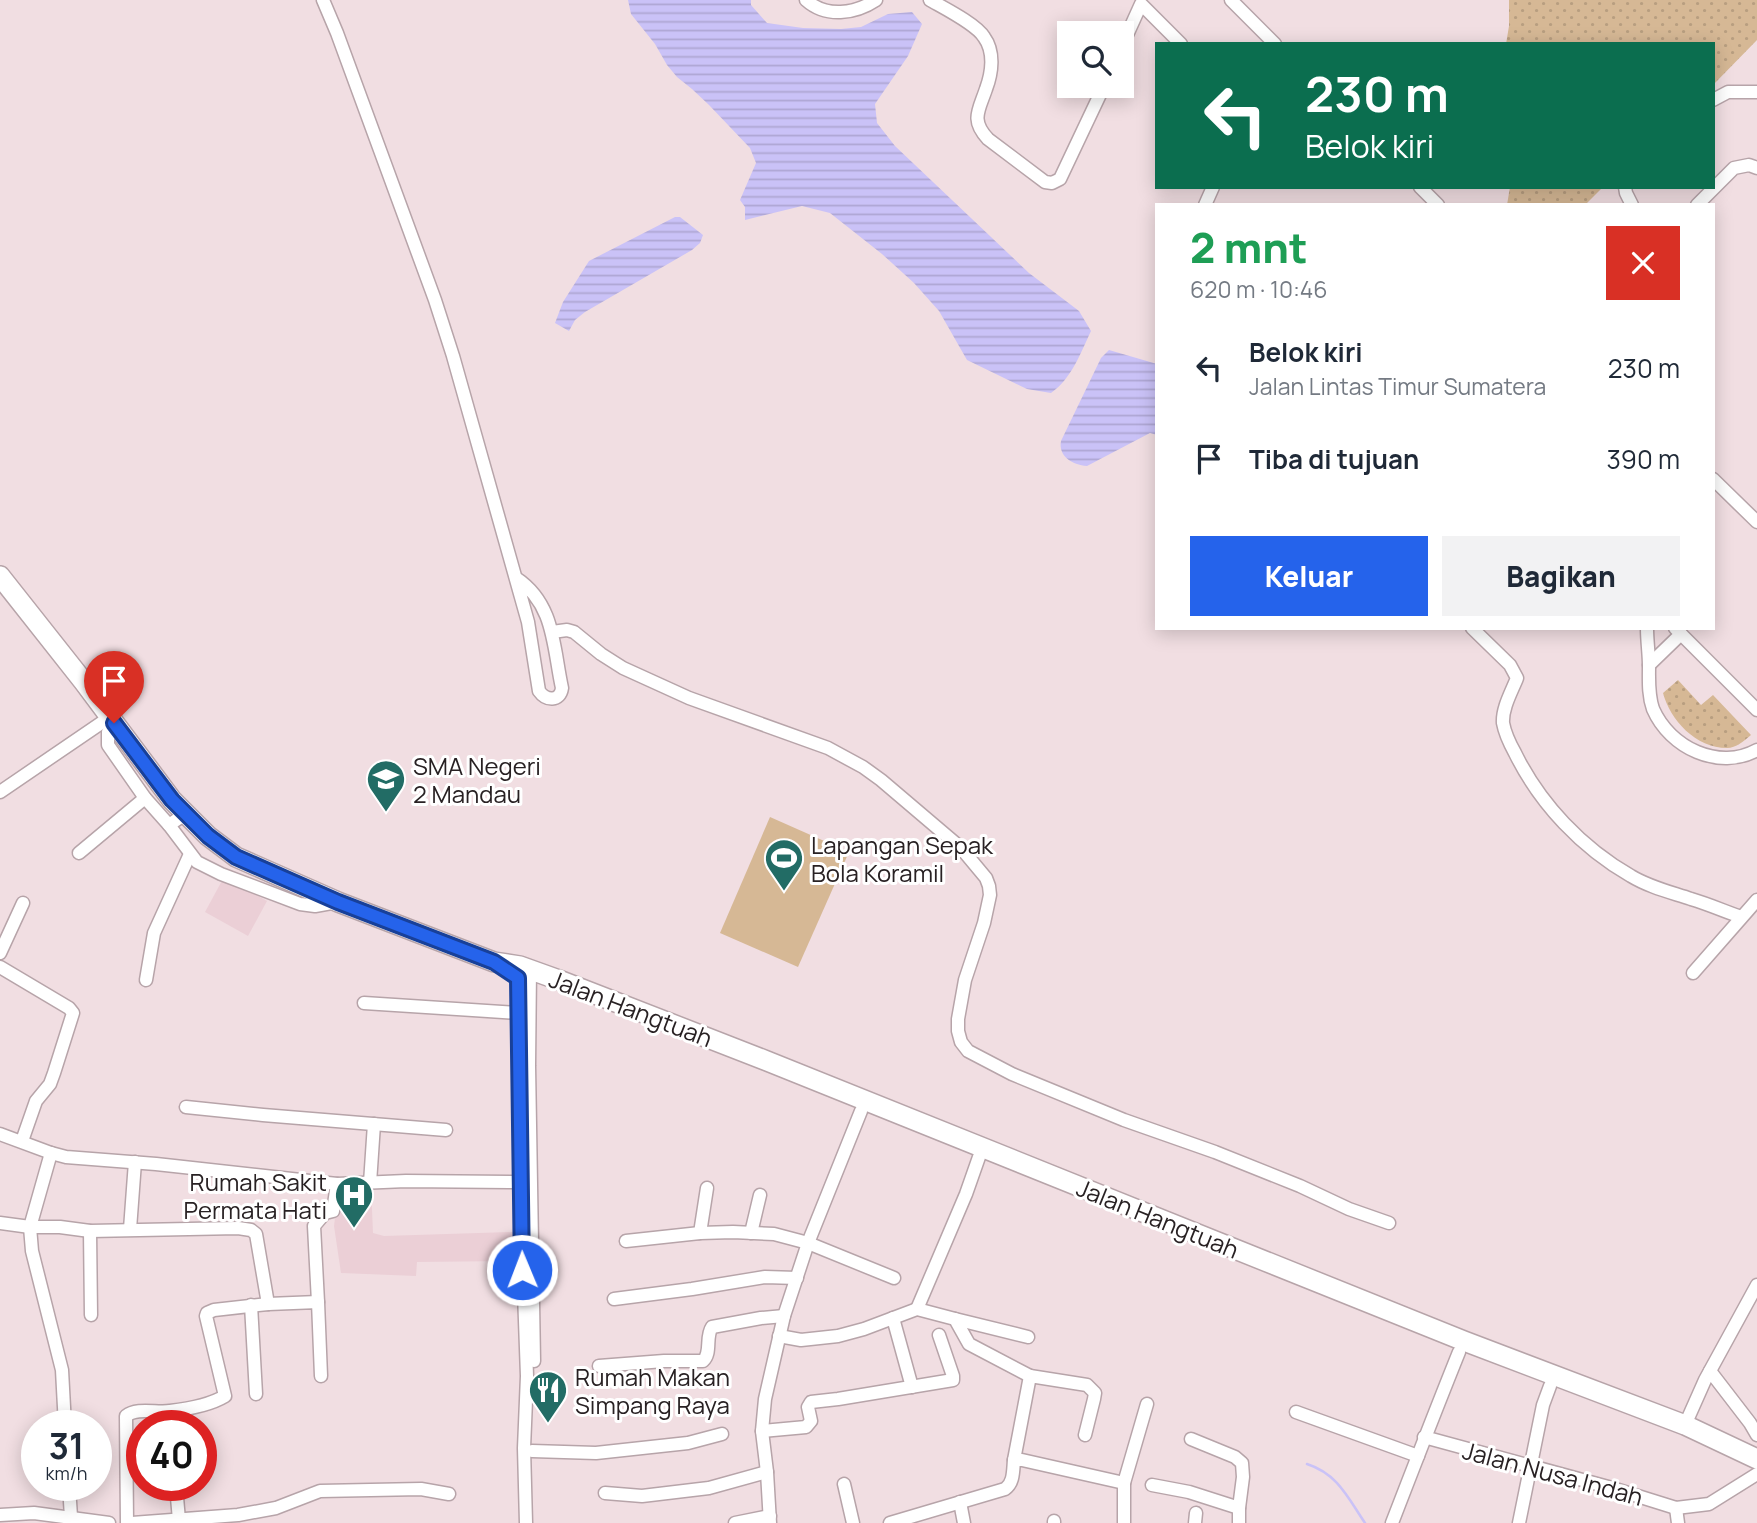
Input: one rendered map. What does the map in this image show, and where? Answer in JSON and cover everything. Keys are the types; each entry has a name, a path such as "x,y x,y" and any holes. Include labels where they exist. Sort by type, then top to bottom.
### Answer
{"highway":[{"name":"Jalan Hangtuah","path":"0,576 172,800 177,820 208,836 236,857 338,902 765,1067 1389,1317 1459,1352 1677,1435 1725,1455 1757,1473"},
{"name":"Jalan Hangtuah","path":"765,1067 861,1111 1389,1317 1685,1425 1757,1459"}],"street":[{"path":"323,0 435,300 528,622 539,691 551,699 558,697 562,688 552,632 542,604 527,586 516,578"},
{"path":"806,0 822,10 842,13 865,7 876,0"},
{"path":"930,0 961,18 984,36 990,50 992,66 978,108 977,119 981,132 1045,181 1052,183 1060,179 1099,98"},
{"path":"1231,0 1273,42"},
{"path":"1133,21 1141,4 1179,42"},
{"path":"1715,99 1728,92 1757,92"},
{"path":"1715,187 1734,168 1749,165 1757,169"},
{"path":"1422,189 1435,203"},
{"path":"1699,203 1713,189"},
{"path":"1715,481 1757,522"},
{"path":"1474,630 1510,665 1517,678 1503,719 1508,739 1525,772 1546,802 1574,833 1594,852 1632,877 1653,887 1741,916"},
{"path":"1647,630 1648,686 1654,709 1667,730 1687,748 1706,756 1730,759 1749,755 1757,750"},
{"path":"1649,665 1678,631 1757,710"},
{"path":"552,632 574,632 601,654 648,680 846,757 881,780 961,848 986,878 990,895 965,981 958,1019 961,1042 968,1051 1012,1074 1124,1120 1227,1157 1349,1209 1389,1223"},
{"path":"0,773 4,789 112,720"},
{"path":"112,720 108,745 145,798 177,820 190,854 197,862 300,904 315,906 338,902"},
{"path":"79,853 145,798"},
{"path":"146,980 154,933 190,854"},
{"path":"1693,972 1757,900"},
{"path":"0,953 23,903"},
{"path":"0,967 73,1013 50,1084 36,1101 22,1141"},
{"path":"524,974 519,1013 534,1325 532,1503 535,1523"},
{"path":"524,974 529,1066 526,1139 520,1182 527,1376 524,1448 526,1523"},
{"path":"363,1003 519,1013"},
{"path":"186,1107 446,1130"},
{"path":"735,1523 770,1519 762,1431 765,1399 779,1336 808,1243 861,1111"},
{"path":"370,1183 374,1124"},
{"path":"0,1134 51,1153 93,1160 337,1184 406,1181 520,1182"},
{"path":"51,1153 30,1227 33,1251 62,1370 64,1410"},
{"path":"918,1309 979,1157"},
{"path":"130,1229 135,1163"},
{"path":"321,1376 314,1226 325,1213 333,1211 337,1184"},
{"path":"700,1233 707,1188"},
{"path":"751,1233 760,1195"},
{"path":"0,1223 90,1231 251,1230 256,1234 268,1304"},
{"path":"90,1231 91,1315"},
{"path":"626,1241 700,1233 774,1234 808,1243 894,1278"},
{"path":"614,1299 765,1277 797,1278"},
{"path":"1685,1425 1710,1370 1757,1285"},
{"path":"174,1410 224,1397 207,1313 251,1305 317,1302"},
{"path":"251,1305 256,1394"},
{"path":"779,1336 801,1340 838,1336 918,1309 1028,1337"},
{"path":"599,1366 704,1361 708,1356 708,1336 712,1327 784,1316"},
{"path":"893,1318 912,1387"},
{"path":"955,1319 969,1344 1030,1376 1092,1388 1095,1393 1085,1435"},
{"path":"762,1431 806,1427 811,1421 808,1404 811,1402 951,1381 954,1378 939,1335"},
{"path":"1392,1523 1459,1352"},
{"path":"1710,1370 1757,1434"},
{"path":"890,1523 1007,1488 1012,1480 1030,1376"},
{"path":"1519,1523 1543,1405 1550,1386"},
{"path":"1124,1523 1124,1483 1147,1404"},
{"path":"1296,1412 1418,1456"},
{"path":"532,1451 596,1453 688,1443 722,1434"},
{"name":"Jalan Nusa Indah","path":"1424,1437 1676,1508 1709,1504 1757,1473"},
{"path":"1192,1438 1235,1457 1242,1463 1239,1523"},
{"path":"1014,1460 1124,1483"},
{"path":"605,1493 642,1496 709,1488 767,1472"},
{"path":"845,1484 853,1523"},
{"path":"1152,1485 1189,1492 1240,1508"},
{"path":"132,1523 238,1519 320,1491 421,1489 449,1494"},
{"path":"70,1501 71,1517"},
{"path":"127,1501 127,1523"},
{"path":"177,1501 179,1520"},
{"path":"960,1502 964,1523"},
{"path":"1676,1508 1678,1523"},
{"path":"0,1515 20,1518 34,1513 109,1523"}],"shaded area":[{"path":"628,0 751,0 751,5 767,23 803,28 861,27 888,14 912,12 922,24 908,56 875,104 877,123 895,146 1029,273 1079,311 1091,331 1065,380 1051,393 1027,389 967,360 939,311 914,283 830,213 802,206 745,220 745,207 740,200 756,163 750,148 667,65 655,44 631,14"},
{"path":"1509,0 1757,0 1757,40 1715,83 1715,42 1506,42"},
{"path":"1510,189 1601,189 1587,203 1507,203"},
{"path":"675,217 680,217 703,235 700,243 585,312 575,320 569,331 555,323 563,302 589,261"},
{"path":"1109,350 1155,363 1155,434 1150,433 1087,466 1071,462 1062,451 1061,441 1101,358"},
{"path":"1678,680 1701,705 1713,695 1751,735 1730,748 1716,747 1695,738 1678,722 1663,693"},
{"name":"Lapangan Sepak Bola Koramil","path":"770,817 849,852 798,967 720,933"},
{"path":"224,877 267,901 248,936 205,912"},
{"name":"Rumah Sakit Permata Hati","path":"371,1186 373,1233 384,1236 513,1232 513,1261 417,1262 416,1276 341,1273 334,1226 339,1187"}],"waterway":[{"path":"1307,1464 1318,1468 1334,1480 1365,1523"}],"place":[{"name":"SMA Negeri 2 Mandau","path":"386,813"},
{"name":"Lapangan Sepak Bola Koramil","path":"784,892"},
{"name":"Rumah Sakit Permata Hati","path":"354,1229"},
{"name":"Rumah Makan Simpang Raya","path":"548,1424"}],"route":[{"path":"114,723 172,800 208,836 236,857 338,902 494,962 518,978 522,1270"}]}
